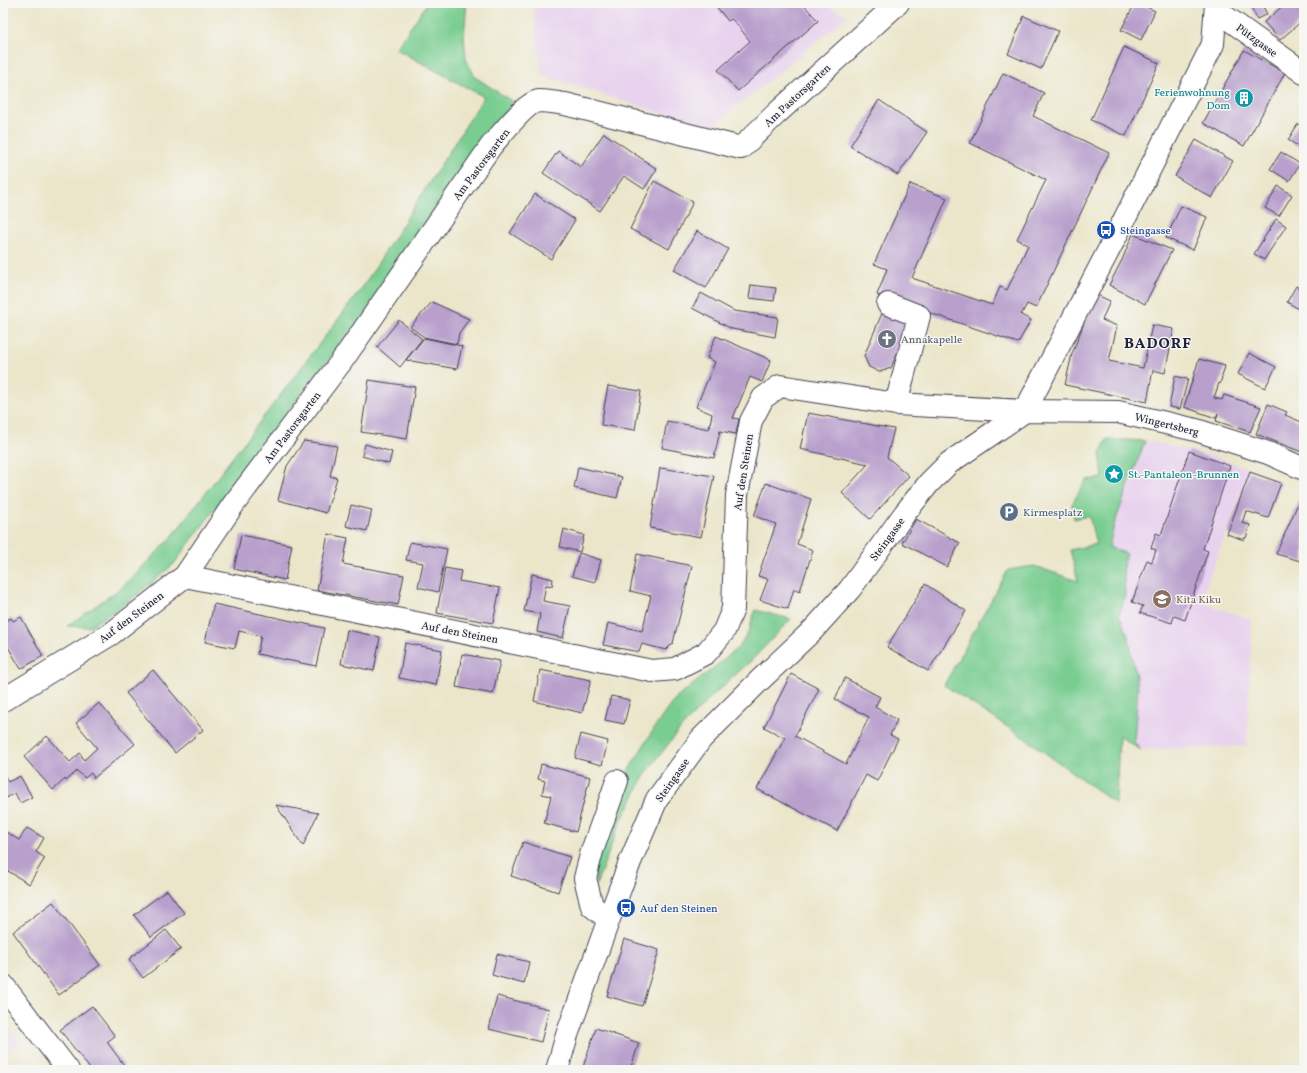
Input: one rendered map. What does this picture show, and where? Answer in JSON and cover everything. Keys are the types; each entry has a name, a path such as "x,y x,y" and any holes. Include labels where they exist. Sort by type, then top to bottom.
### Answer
{"street":[{"name":"Am Pastorsgarten","path":"185,576 233,505 344,358 491,146 519,114 538,101 565,104 741,148 776,114 898,3"},
{"name":"Pützgasse","path":"1216,6 1304,73"},
{"name":"Steingasse","path":"557,1070 567,1035 608,919 657,799 701,739 813,630 850,589 905,513 949,462 1025,411 1116,236 1213,44 1216,6"},
{"path":"888,304 919,316 896,404"},
{"name":"Auf den Steinen","path":"3,700 111,634 185,576 652,671 675,669 706,653 724,630 733,609 737,495 751,421 763,398 780,386 896,404 1025,411"},
{"name":"Wingertsberg","path":"1025,411 1118,412 1196,430 1268,453 1304,469"},
{"path":"608,919 592,906 586,878 592,851 617,781"},
{"path":"3,985 68,1070"}],"shaded area":[{"path":"533,3 823,3 848,16 710,128 541,75"},
{"name":"Kita Kiku","path":"1145,441 1210,455 1250,469 1200,602 1252,620 1247,746 1141,750 1134,742 1138,687 1128,635 1118,615 1125,595 1123,565 1126,554 1109,547 1114,525"},
{"path":"3,1021 20,1042 3,1056"}],"green space":[{"path":"427,3 467,3 464,35 466,59 475,77 513,102 375,301 294,403 173,565 129,601 89,627 67,626 121,588 171,538 362,288 484,97 396,49"},
{"path":"1107,439 1145,441 1114,525 1109,547 1127,554 1123,565 1125,595 1119,615 1128,635 1138,687 1134,742 1141,750 1119,736 1116,804 1033,744 944,685 1008,570 1034,566 1078,581 1070,550 1096,544 1089,516 1074,519 1072,504 1086,480 1103,478 1100,453"},
{"path":"755,610 791,619 753,659 714,694 681,728 646,773 620,823 596,885 594,867 622,781 655,727 674,700 739,647 748,633"}],"building":[{"path":"716,3 802,3 818,21 738,91 718,70 750,41 735,22 731,19 728,21 715,5"},
{"path":"1135,3 1155,11 1141,40 1121,30"},
{"path":"1249,3 1261,3 1267,14 1257,19"},
{"path":"1286,3 1293,3 1304,16 1304,19 1280,40 1264,22"},
{"path":"1024,16 1058,31 1041,69 1008,54"},
{"path":"1124,47 1159,63 1126,136 1091,120"},
{"name":"Ferienwohnung Dom","path":"1244,50 1285,73 1244,146 1203,123"},
{"path":"1003,73 1044,93 1033,116 1109,153 1036,308 1027,304 1021,315 1031,320 1018,343 877,295 887,269 874,264 910,184 947,198 912,278 992,305 1000,287 1007,290 1028,245 1017,239 1046,180 970,143"},
{"path":"879,100 927,132 898,175 850,146"},
{"path":"1298,124 1304,127 1304,150 1288,140"},
{"path":"604,133 657,169 644,189 624,176 600,211 543,173 558,151 581,167"},
{"path":"1196,140 1233,161 1212,198 1175,176"},
{"path":"1281,152 1300,164 1289,181 1270,169"},
{"path":"654,181 693,202 669,249 630,229"},
{"path":"1278,186 1292,195 1279,216 1265,208"},
{"path":"535,194 575,220 551,259 510,233"},
{"path":"1181,206 1207,217 1193,250 1166,238"},
{"path":"1276,219 1286,226 1264,260 1254,254"},
{"path":"697,231 728,249 706,288 674,270"},
{"path":"1133,234 1172,250 1145,304 1109,285"},
{"path":"751,285 776,288 774,301 749,298"},
{"path":"1296,286 1304,291 1304,306 1302,311 1287,302"},
{"path":"701,293 734,311 778,317 775,337 732,329 692,308"},
{"path":"1095,294 1110,301 1102,320 1117,326 1109,361 1143,368 1152,325 1174,329 1165,373 1153,370 1147,402 1065,385 1072,354"},
{"path":"432,302 469,319 459,333 457,344 424,337 410,327"},
{"name":"Annakapelle","path":"883,311 910,323 891,368 879,372 869,367 864,356"},
{"path":"399,320 422,339 400,367 377,347"},
{"path":"716,336 771,360 762,382 750,377 733,418 739,419 736,434 720,431 714,458 662,448 667,421 709,429 712,414 696,407 715,362 707,358"},
{"path":"424,338 462,346 457,369 406,360"},
{"path":"1249,353 1276,367 1265,388 1238,374"},
{"path":"1199,359 1225,366 1214,398 1222,400 1224,395 1261,407 1250,432 1216,421 1218,413 1216,418 1184,407"},
{"path":"1175,376 1188,379 1180,409 1169,407"},
{"path":"369,380 415,387 407,439 361,432"},
{"path":"608,386 641,391 635,430 601,425"},
{"path":"1268,404 1287,412 1285,415 1304,423 1304,453 1256,434"},
{"path":"808,413 894,429 887,457 909,476 870,519 842,493 868,464 800,449"},
{"path":"304,441 337,446 330,476 337,478 326,513 278,500 287,466"},
{"path":"365,444 392,452 389,464 362,456"},
{"name":"Kita Kiku","path":"1189,451 1230,466 1203,549 1208,551 1185,620 1174,616 1172,623 1140,613 1143,606 1132,602 1147,560 1152,562 1156,550 1151,548 1156,533 1161,535"},
{"path":"578,467 622,477 617,498 574,488"},
{"path":"660,468 714,476 701,537 650,528"},
{"path":"1250,472 1281,483 1268,518 1246,511 1242,523 1250,525 1244,540 1227,534"},
{"path":"766,483 811,499 797,544 813,550 800,591 794,589 788,609 760,600 768,579 758,576 776,524 754,516"},
{"path":"1304,492 1304,562 1276,554"},
{"path":"351,505 372,510 367,531 346,526"},
{"path":"916,519 960,543 947,567 902,543"},
{"path":"564,529 584,535 580,552 560,547"},
{"path":"328,534 348,538 343,564 404,575 398,605 317,590"},
{"path":"241,535 292,545 285,580 234,569"},
{"path":"410,542 447,549 438,592 418,587 423,563 406,560"},
{"path":"579,553 601,560 595,582 572,576"},
{"path":"637,554 692,566 673,643 666,650 642,644 639,652 603,645 608,623 642,631 651,596 630,591"},
{"path":"445,568 461,571 459,581 500,588 493,623 437,613"},
{"path":"532,574 553,579 552,586 546,585 543,601 570,606 563,638 537,632 540,614 524,611"},
{"path":"925,584 966,611 928,671 887,647"},
{"path":"214,604 324,628 316,666 257,654 261,636 239,631 235,648 205,642"},
{"path":"21,617 43,656 21,669 4,640 3,641 3,622 11,618 13,621"},
{"path":"347,630 380,637 374,671 341,664"},
{"path":"405,643 442,650 436,685 399,678"},
{"path":"462,654 500,661 493,694 456,687"},
{"path":"153,670 203,730 175,753 126,693"},
{"path":"540,670 591,680 582,713 534,701"},
{"path":"791,674 819,689 795,736 846,764 869,717 835,699 845,678 880,697 875,707 897,720 890,735 898,739 877,781 866,775 837,831 757,789 785,738 764,727"},
{"path":"611,696 630,700 624,724 605,720"},
{"path":"99,703 135,744 94,778 91,773 85,778 77,771 53,790 24,757 47,736 70,762 80,753 84,760 97,748 76,723"},
{"path":"581,734 608,741 602,765 575,758"},
{"path":"541,764 590,777 576,832 544,823 551,796 542,794 545,781 538,779"},
{"path":"3,773 8,782 20,776 32,797 20,803 15,793 3,800"},
{"path":"276,805 318,813 303,846"},
{"path":"27,828 44,838 36,852 45,858 29,884 3,868 3,837 6,832 19,840"},
{"path":"523,842 570,857 558,892 511,876"},
{"path":"167,890 184,913 151,937 134,915"},
{"path":"53,902 100,965 59,995 13,932"},
{"path":"166,930 181,949 143,978 129,959"},
{"path":"624,939 659,950 642,1006 607,996"},
{"path":"497,954 529,962 524,984 492,975"},
{"path":"497,996 549,1009 541,1042 489,1029"},
{"path":"92,1006 115,1036 107,1042 124,1065 117,1070 91,1070 60,1030"},
{"path":"596,1028 639,1043 630,1070 582,1070"}],"place":[{"name":"Ferienwohnung Dom","path":"1244,98"},
{"name":"Steingasse","path":"1106,230"},
{"name":"Annakapelle","path":"887,339"},
{"name":"St.-Pantaleon-Brunnen","path":"1114,474"},
{"name":"Kirmesplatz","path":"1009,512"},
{"name":"Kita Kiku","path":"1162,599"},
{"name":"Auf den Steinen","path":"626,908"}],"district":[{"name":"BADORF","path":"1158,343"}]}
